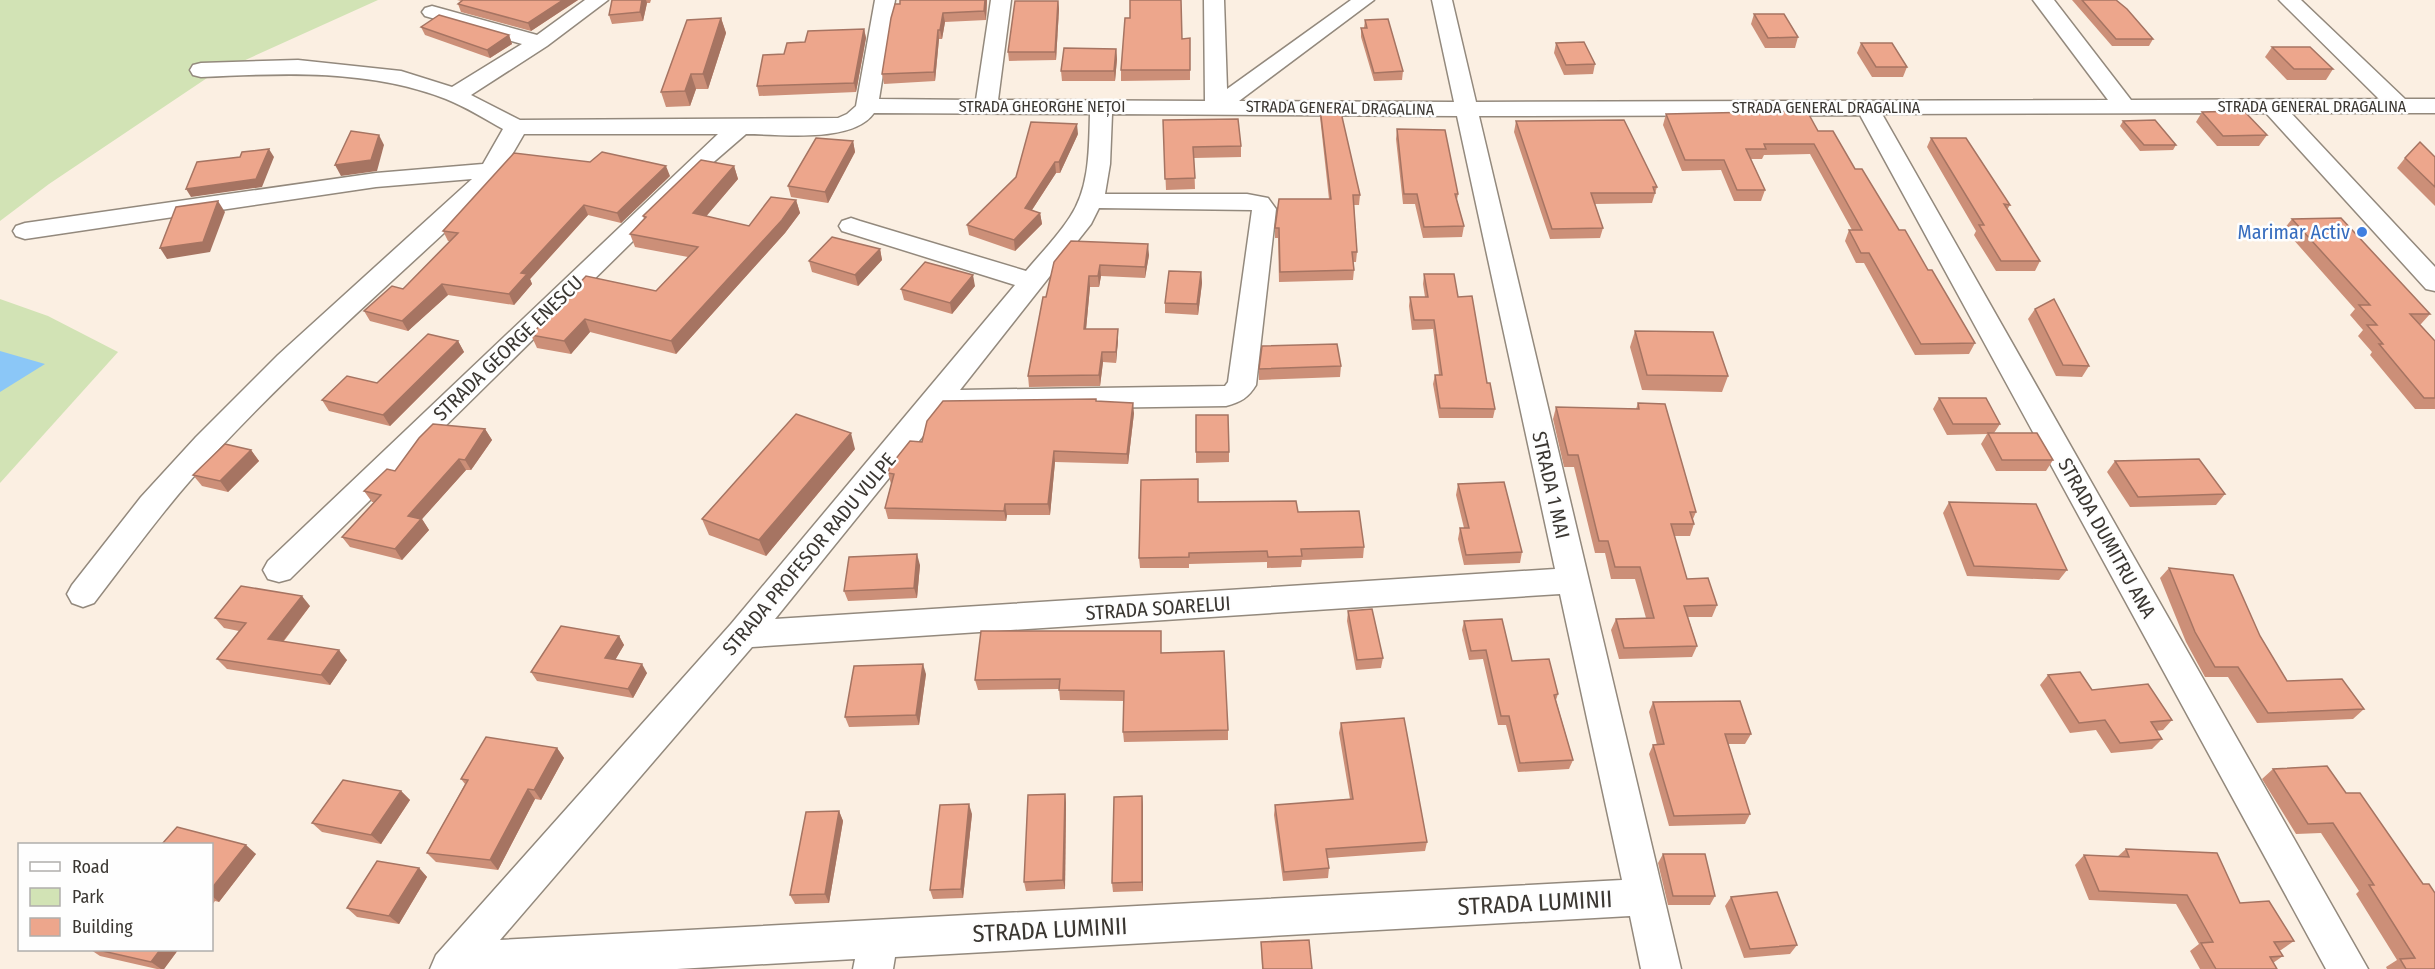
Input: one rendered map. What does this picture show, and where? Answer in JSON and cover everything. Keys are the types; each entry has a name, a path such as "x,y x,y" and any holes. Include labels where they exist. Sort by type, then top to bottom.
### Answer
{"street":[{"path":"455,95 540,42 598,0"},
{"path":"201,70 309,68 401,78 455,95 516,127 739,128 843,125 862,115 867,106 885,0"},
{"path":"986,106 1001,0"},
{"path":"1214,0 1216,106"},
{"path":"1216,106 1364,0"},
{"name":"STRADA 1 MAI","path":"1442,0 1661,969"},
{"path":"2043,0 2125,107"},
{"path":"2289,0 2399,106"},
{"path":"432,12 540,42"},
{"name":"STRADA GHEORGHE NEȚOI","path":"867,106 1216,106"},
{"name":"STRADA PROFESOR RADU VULPE","path":"453,965 743,634 1082,219 1092,201 1098,180 1101,106"},
{"name":"STRADA GENERAL DRAGALINA","path":"1216,106 1466,109 2435,106"},
{"name":"STRADA DUMITRU ANA","path":"1867,107 2348,969"},
{"path":"2272,107 2435,283"},
{"path":"83,594 152,506 206,444 297,354 475,191 491,170 516,127"},
{"name":"STRADA GEORGE ENESCU","path":"279,570 701,161 739,128"},
{"path":"25,231 376,180 491,170"},
{"path":"936,400 1226,396 1235,393 1242,385 1264,209 1258,203 1247,201 1092,201"},
{"path":"850,226 1032,281"},
{"name":"STRADA SOARELUI","path":"743,634 1572,581"},
{"name":"STRADA LUMINII","path":"453,965 875,954 1644,897"}],"green space":[{"path":"0,0 378,0 210,76 49,184 0,221"},
{"path":"0,299 48,316 118,352 0,483"}],"water":[{"path":"0,351 45,364 0,392"}],"building":[{"path":"463,0 563,0 528,23 458,4"},
{"path":"612,0 642,0 640,12 609,15"},
{"path":"900,0 985,0 984,11 943,13 940,30 938,30 934,72 882,74 891,18 895,4 900,4"},
{"path":"1130,0 1181,0 1182,39 1190,38 1190,70 1121,70 1125,18 1130,18"},
{"path":"2082,0 2116,0 2153,39 2116,39"},
{"path":"1015,1 1058,1 1055,52 1008,52"},
{"path":"1754,14 1784,14 1798,37 1768,38"},
{"path":"439,15 509,35 487,50 421,27"},
{"path":"721,18 703,74 691,74 685,91 661,92 687,20"},
{"path":"1388,19 1403,71 1374,73 1361,28 1367,28 1365,20"},
{"path":"864,29 854,83 757,86 763,55 784,54 787,43 805,42 808,31"},
{"path":"1584,42 1595,64 1566,65 1556,43"},
{"path":"1861,43 1892,43 1907,67 1876,67"},
{"path":"2272,47 2310,47 2333,69 2294,69"},
{"path":"1064,48 1116,49 1114,71 1061,71"},
{"path":"1320,108 1340,108 1360,195 1353,195 1357,252 1352,252 1354,270 1280,272 1279,228 1275,228 1279,199 1331,199"},
{"path":"1807,111 1818,131 1833,131 1855,169 1862,169 1899,230 1905,230 1928,270 1932,270 1975,343 1921,344 1869,253 1861,253 1849,230 1862,230 1814,144 1764,144 1766,149 1746,149 1765,190 1737,190 1724,160 1685,160 1666,114"},
{"path":"2244,111 2267,135 2223,136 2202,112"},
{"path":"1238,119 1241,146 1193,147 1195,178 1165,179 1163,120"},
{"path":"1624,120 1657,187 1653,187 1655,193 1591,193 1603,228 1552,229 1516,121"},
{"path":"2155,120 2176,145 2144,145 2123,121"},
{"path":"1031,122 1077,124 1059,162 1055,162 1025,208 1040,213 1014,240 967,225 1016,177"},
{"path":"1397,129 1445,130 1458,194 1455,194 1464,226 1424,227 1417,194 1404,194"},
{"path":"351,131 379,135 371,160 335,165"},
{"path":"816,138 853,141 825,192 788,186"},
{"path":"1931,138 1966,138 2010,205 2004,204 2040,261 2001,261 1979,225 1984,225"},
{"path":"2420,142 2435,157 2435,187 2405,158"},
{"path":"269,149 256,179 186,189 197,162 240,157 242,152"},
{"path":"602,152 666,166 617,213 584,205 521,273 527,274 509,294 442,284 402,321 364,311 392,286 403,289 458,233 443,231 514,153 590,162"},
{"path":"701,160 734,166 693,213 749,226 771,197 796,200 782,220 671,341 585,319 564,341 531,335 586,276 656,291 698,247 630,234 646,217 643,216"},
{"path":"218,201 203,242 160,248 176,207"},
{"path":"2341,218 2430,314 2410,314 2435,341 2435,398 2424,398 2379,344 2383,344 2367,325 2377,325 2359,305 2370,305 2292,219"},
{"path":"832,237 880,249 855,275 809,261"},
{"path":"1071,241 1148,244 1145,267 1100,265 1098,276 1089,276 1084,329 1118,329 1116,352 1102,352 1099,375 1028,376 1043,297 1046,297 1054,262"},
{"path":"925,262 973,275 950,303 901,289"},
{"path":"1169,271 1201,272 1197,304 1165,303"},
{"path":"1424,274 1454,274 1458,297 1472,296 1487,383 1490,383 1495,409 1440,408 1435,375 1442,375 1434,320 1414,320 1410,297 1428,297"},
{"path":"2054,299 2089,366 2063,365 2035,309"},
{"path":"1635,331 1713,332 1728,376 1647,375"},
{"path":"428,334 458,341 383,415 322,400 347,376 377,383"},
{"path":"1337,344 1341,366 1259,369 1262,346"},
{"path":"1939,398 1986,398 2000,424 1953,424"},
{"path":"1096,399 1096,401 1133,403 1127,454 1054,451 1048,504 1005,504 1004,511 885,508 894,474 888,473 890,466 910,441 922,442 927,421 943,401"},
{"path":"1638,403 1665,404 1696,512 1690,512 1694,524 1671,524 1687,579 1708,578 1717,605 1684,606 1697,646 1624,648 1616,619 1654,618 1640,567 1615,567 1608,541 1599,541 1578,455 1568,455 1556,407 1639,409"},
{"path":"796,414 851,433 759,540 702,519"},
{"path":"1196,415 1228,415 1229,452 1196,452"},
{"path":"433,424 485,429 465,460 459,459 408,516 421,519 395,549 342,537 381,495 364,491 387,469 395,471 419,438"},
{"path":"1988,433 2037,433 2053,460 2002,460"},
{"path":"225,444 251,450 220,481 193,475"},
{"path":"2199,459 2225,494 2138,497 2115,461"},
{"path":"1198,479 1198,502 1296,501 1298,512 1359,511 1364,547 1301,549 1302,556 1268,557 1267,551 1189,553 1189,557 1139,558 1141,480"},
{"path":"1504,482 1522,552 1466,555 1460,528 1469,528 1458,484"},
{"path":"1949,502 2036,504 2067,570 1974,566"},
{"path":"917,554 914,588 844,591 849,557"},
{"path":"2169,568 2233,575 2260,636 2287,681 2342,679 2364,709 2268,713 2238,667 2215,667 2195,632"},
{"path":"241,586 302,596 268,639 339,650 321,675 217,659 246,623 215,618"},
{"path":"1372,609 1383,658 1357,660 1348,611"},
{"path":"1502,619 1512,661 1549,659 1558,694 1554,695 1573,760 1520,763 1509,716 1501,716 1486,650 1471,651 1464,621"},
{"path":"561,626 619,636 605,658 642,664 628,689 531,672"},
{"path":"981,631 1161,631 1161,653 1224,651 1228,730 1123,732 1124,691 1059,690 1060,679 975,680"},
{"path":"923,664 916,715 845,717 854,666"},
{"path":"2080,672 2092,690 2148,684 2172,720 2151,722 2162,739 2120,743 2105,720 2079,723 2048,675"},
{"path":"1740,701 1751,734 1725,734 1750,814 1674,816 1653,745 1664,744 1653,702"},
{"path":"1404,718 1427,842 1326,849 1329,868 1284,872 1275,805 1353,799 1341,723"},
{"path":"486,737 557,748 534,790 528,789 490,860 427,853 468,780 461,779"},
{"path":"2327,766 2346,793 2360,793 2423,884 2429,884 2435,893 2435,969 2406,969 2400,959 2415,958 2369,885 2374,885 2333,823 2308,824 2273,769"},
{"path":"343,780 401,791 371,835 312,823"},
{"path":"1065,794 1063,880 1024,882 1028,795"},
{"path":"1142,796 1142,882 1112,883 1114,797"},
{"path":"969,804 961,889 930,890 940,805"},
{"path":"839,811 825,894 790,895 806,812"},
{"path":"177,827 246,845 213,887 213,843 163,843"},
{"path":"2126,849 2217,853 2240,903 2269,901 2294,941 2274,942 2283,956 2270,957 2277,969 2216,969 2201,943 2213,942 2187,895 2099,891 2084,855 2129,857"},
{"path":"1663,854 1705,854 1715,896 1673,896"},
{"path":"377,861 419,868 389,916 347,908"},
{"path":"1777,892 1797,945 1750,949 1731,897"},
{"path":"1309,940 1312,969 1263,969 1261,942"},
{"path":"102,951 159,951 151,962"}],"place":[{"name":"Marimar Activ","path":"2362,232"}]}
